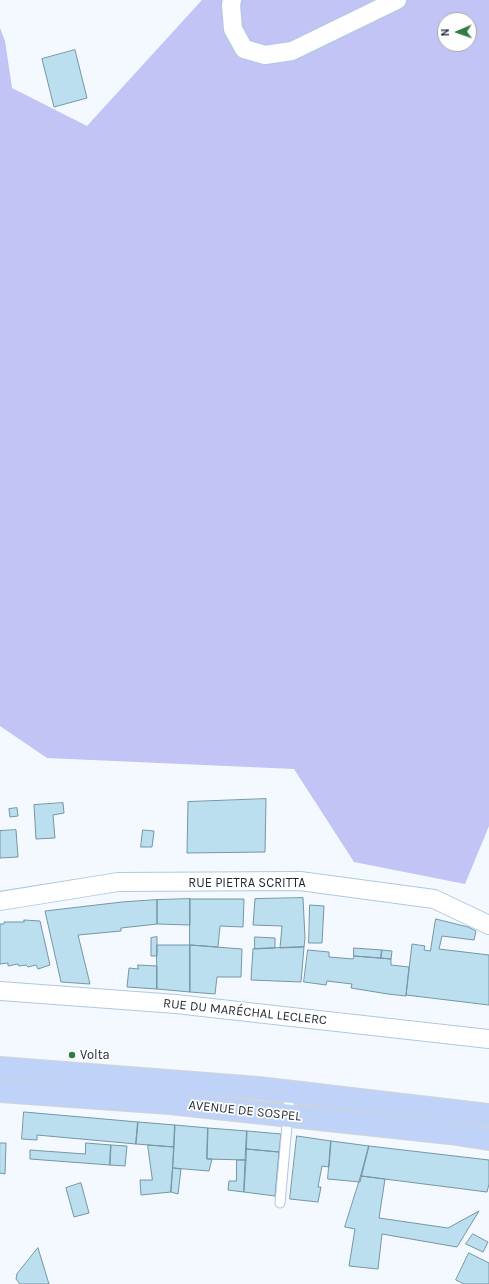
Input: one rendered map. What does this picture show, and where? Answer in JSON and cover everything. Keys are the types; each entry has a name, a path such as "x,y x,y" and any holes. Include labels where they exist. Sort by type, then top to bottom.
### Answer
{"main road":[{"name":"AVENUE DE SOSPEL","path":"0,1068 290,1092 489,1115"},
{"name":"AVENUE DE SOSPEL","path":"0,1091 170,1103 450,1133 489,1139"}],"street":[{"path":"232,0 233,28 244,49 265,55 292,51 397,0"},
{"name":"RUE PIETRA SCRITTA","path":"0,901 118,882 300,881 434,899 489,924"},
{"name":"RUE DU MARÉCHAL LECLERC","path":"0,991 176,1004 489,1039"}],"lane":[{"path":"280,1203 290,1092"}],"shaded area":[{"path":"202,0 489,0 489,826 465,884 354,862 294,769 47,758 0,726 0,28 5,41 12,88 87,126"}],"building":[{"path":"75,50 87,98 54,107 42,59"},
{"path":"266,799 265,852 187,853 188,802"},
{"path":"63,803 64,813 53,815 55,838 36,839 34,805"},
{"path":"17,808 18,816 10,817 9,809"},
{"path":"16,830 18,857 0,858 0,831"},
{"path":"143,830 154,831 152,847 141,847"},
{"path":"303,898 304,947 280,948 282,926 253,925 255,899"},
{"path":"190,899 190,925 157,924 157,900"},
{"path":"190,899 244,899 243,927 220,926 218,947 190,945"},
{"path":"157,900 157,924 121,928 121,931 78,935 90,984 61,982 45,911 122,902"},
{"path":"310,905 324,906 322,943 309,943"},
{"path":"436,919 468,927 476,931 474,940 442,936 439,949 489,955 489,1005 406,995 412,944 425,946 424,950 430,951"},
{"path":"24,920 40,921 50,965 38,969 36,965 28,967 26,965 19,966 18,964 8,966 8,963 0,964 0,924 4,924 4,922 24,922"},
{"path":"157,937 157,956 151,956 151,938"},
{"path":"255,937 275,938 275,948 255,949"},
{"path":"157,945 190,945 190,992 157,989"},
{"path":"190,945 242,949 241,977 217,977 215,994 190,992"},
{"path":"304,947 301,982 251,980 253,949"},
{"path":"354,948 382,950 381,958 354,956"},
{"path":"308,950 329,952 329,957 353,959 354,956 391,959 391,965 409,967 406,996 351,988 352,984 327,981 326,985 304,982"},
{"path":"382,950 392,951 391,959 381,958"},
{"path":"138,965 157,966 157,989 127,987 129,968 138,969"},
{"path":"24,1112 138,1122 136,1144 37,1135 37,1140 22,1139"},
{"path":"138,1122 175,1125 174,1147 136,1144"},
{"path":"175,1125 208,1128 207,1159 212,1159 209,1171 173,1168"},
{"path":"208,1128 247,1131 246,1160 207,1159"},
{"path":"247,1131 281,1134 279,1152 246,1149"},
{"path":"297,1136 331,1141 329,1167 322,1166 318,1187 321,1187 318,1202 290,1199"},
{"path":"331,1141 369,1146 360,1182 328,1179"},
{"path":"0,1143 6,1143 5,1174 0,1173"},
{"path":"86,1143 111,1145 110,1165 30,1159 30,1150 85,1154"},
{"path":"111,1145 127,1146 125,1166 110,1165"},
{"path":"148,1145 174,1147 171,1192 141,1195 140,1180 152,1180"},
{"path":"369,1146 489,1160 489,1184 487,1192 361,1176"},
{"path":"246,1149 279,1152 275,1196 244,1192"},
{"path":"237,1160 246,1160 244,1192 228,1190 229,1181 236,1181"},
{"path":"173,1168 181,1169 178,1194 171,1192"},
{"path":"361,1176 385,1179 379,1218 448,1228 479,1211 457,1247 382,1234 378,1269 349,1266 355,1229 345,1227"},
{"path":"81,1183 89,1213 74,1217 66,1188"},
{"path":"473,1234 488,1242 483,1252 466,1244"},
{"path":"38,1248 49,1284 20,1284 16,1279 17,1274"},
{"path":"469,1253 489,1263 489,1284 464,1284 456,1280"}],"place":[{"name":"Volta","path":"72,1055"}]}
